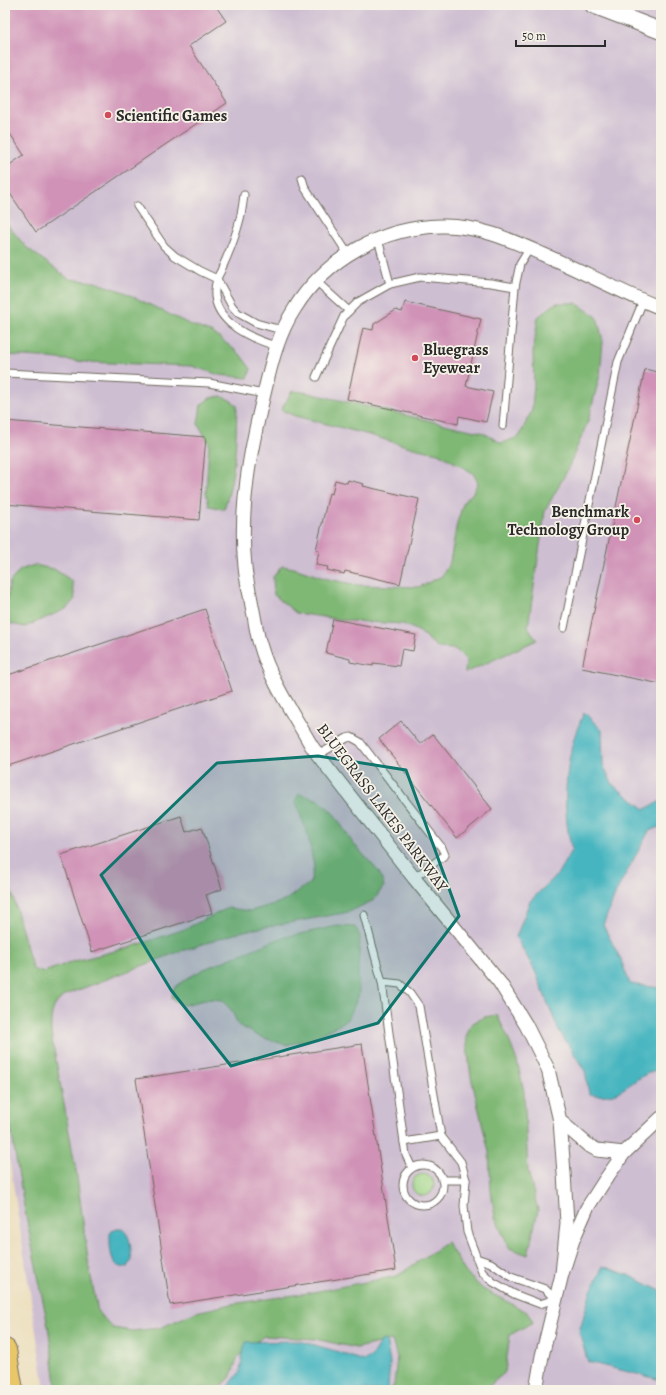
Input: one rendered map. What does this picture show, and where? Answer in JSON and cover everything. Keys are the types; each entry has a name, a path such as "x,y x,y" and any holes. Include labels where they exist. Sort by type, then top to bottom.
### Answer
{"highway":[{"path":"5,1350 12,1390"}],"street":[{"path":"593,5 661,31"},
{"name":"BLUEGRASS LAKES PARKWAY","path":"562,1274 566,1214 560,1121 548,1069 526,1025 500,983 414,878 318,755 275,681 260,644 245,569 243,522 244,500 253,444 264,394 276,346 283,329 295,307 327,270 348,254 378,238 404,230 423,227 467,227 492,233 530,248 661,308"},
{"name":"BLUEGRASS LAKES PARKWAY","path":"536,1390 542,1356 562,1274 573,1240 587,1208 624,1153 656,1130 661,1118"},
{"path":"560,1121 579,1139 597,1150 624,1153"}],"lane":[{"path":"302,178 305,188 348,254"},
{"path":"244,195 240,219 217,279 215,292 216,302 222,316 227,322 258,341 276,346"},
{"path":"137,206 164,246 175,256 217,279 232,306 238,313 256,322 274,328 283,329"},
{"path":"378,238 390,284"},
{"path":"503,426 515,287 520,264 530,248"},
{"path":"316,377 344,316 358,302 390,284 420,277 491,283 515,287"},
{"path":"316,281 349,311"},
{"path":"564,628 618,362 643,301"},
{"path":"5,373 209,383 264,394"},
{"path":"318,755 347,738 351,737 360,742 442,848 445,855 414,878"},
{"path":"364,915 382,982 406,1155 412,1168"},
{"path":"382,982 400,984 419,1006 441,1136 461,1162 466,1180 464,1206 467,1232 482,1272 493,1282 514,1294 540,1304 555,1300"},
{"path":"404,1142 441,1136"},
{"path":"418,1166 430,1166 439,1174 442,1180 442,1186 437,1198 425,1204 412,1202 404,1191 404,1178 407,1172 418,1166"},
{"path":"442,1180 466,1180"},
{"path":"476,1258 491,1263 511,1277 545,1290 555,1300"}],"highlighted area":[{"path":"318,756 406,770 459,916 378,1023 231,1066 171,990 101,875 217,763"}],"shaded area":[{"path":"5,5 646,5 661,10 661,1390 45,1390 5,1132"}],"green space":[{"path":"5,222 26,247 69,279 95,282 124,292 191,325 213,333 240,354 251,369 248,378 219,375 192,366 85,362 5,355"},
{"path":"556,303 576,303 597,317 603,341 600,375 588,421 567,471 545,511 528,627 537,640 465,673 466,660 455,649 438,648 420,632 403,624 350,621 296,613 274,595 273,577 282,566 294,568 324,578 357,585 419,587 442,576 450,562 457,523 464,501 472,494 478,483 473,473 438,453 417,449 295,416 281,410 292,391 304,392 484,433 501,443 519,437 532,410 534,385 533,352 538,317"},
{"path":"221,396 237,405 236,444 233,470 224,509 209,506 206,492 209,443 198,424 201,405 210,398"},
{"path":"34,565 54,569 72,581 75,599 66,609 25,627 11,624 5,616 10,582 20,570"},
{"path":"299,794 319,800 335,815 352,842 379,872 384,886 374,900 349,912 244,931 181,951 65,995 53,1009 51,1029 53,1043 76,1170 89,1267 98,1312 113,1328 132,1331 160,1328 196,1312 232,1304 308,1293 397,1276 447,1242 466,1273 483,1289 527,1312 533,1322 510,1335 505,1372 485,1390 390,1390 394,1385 397,1357 392,1340 356,1348 315,1339 264,1336 238,1357 230,1378 218,1389 57,1390 48,1326 24,1206 5,1094 5,867 32,967 34,970 44,972 71,962 131,947 185,929 228,908 251,911 284,901 310,883 314,867 308,835 295,801"},
{"path":"337,926 355,927 360,936 358,968 359,994 349,1018 339,1025 308,1040 286,1045 258,1036 238,1025 232,1011 222,1000 210,999 183,1005 172,999 173,989 186,979 204,969 281,938"},
{"path":"497,1015 517,1061 524,1092 528,1171 538,1210 528,1255 509,1248 495,1217 491,1191 489,1152 471,1077 466,1037 471,1024 484,1017"},
{"path":"423,1174 431,1177 434,1185 431,1193 423,1196 415,1193 412,1185 415,1177"}],"water":[{"path":"584,712 602,730 603,765 613,785 645,809 661,801 661,826 649,831 617,890 603,925 621,960 630,984 661,988 661,1068 648,1073 617,1092 606,1095 589,1094 585,1071 558,1029 535,971 516,937 530,901 557,875 572,849 566,808 568,764 574,738"},
{"path":"122,1229 128,1235 132,1260 128,1267 117,1265 112,1256 110,1234 112,1231"},
{"path":"603,1266 628,1275 661,1291 661,1380 588,1362 579,1332 591,1291"},
{"path":"386,1340 390,1362 388,1387 386,1390 225,1390 240,1372 243,1350 246,1342 300,1341 336,1351 363,1361 372,1356 381,1341"}],"building":[{"name":"Scientific Games","path":"5,5 215,5 226,21 189,46 227,103 36,232 5,186 5,168 24,155 5,126"},
{"name":"Bluegrass Eyewear","path":"405,302 481,319 466,386 493,392 486,422 459,416 458,424 347,399 363,328 373,330 374,324 396,310 402,312"},
{"name":"Benchmark Technology Group","path":"645,369 661,373 661,684 582,668"},
{"path":"5,421 206,437 199,520 5,504"},
{"path":"335,480 347,483 348,480 364,484 363,486 419,499 400,584 345,571 344,574 327,570 328,567 316,565 319,551 316,550 329,493 332,494"},
{"path":"205,609 232,691 5,767 5,676"},
{"path":"333,619 416,635 413,651 402,649 399,666 373,663 373,666 350,662 350,659 326,653"},
{"path":"401,721 420,744 433,734 492,809 457,838 379,739"},
{"path":"181,816 186,832 202,827 222,889 206,895 212,913 92,952 61,855"},
{"path":"362,1044 396,1270 170,1305 136,1079"}],"place":[{"name":"Scientific Games","path":"108,115"},
{"name":"Bluegrass Eyewear","path":"415,358"},
{"name":"Benchmark Technology Group","path":"637,520"}]}
